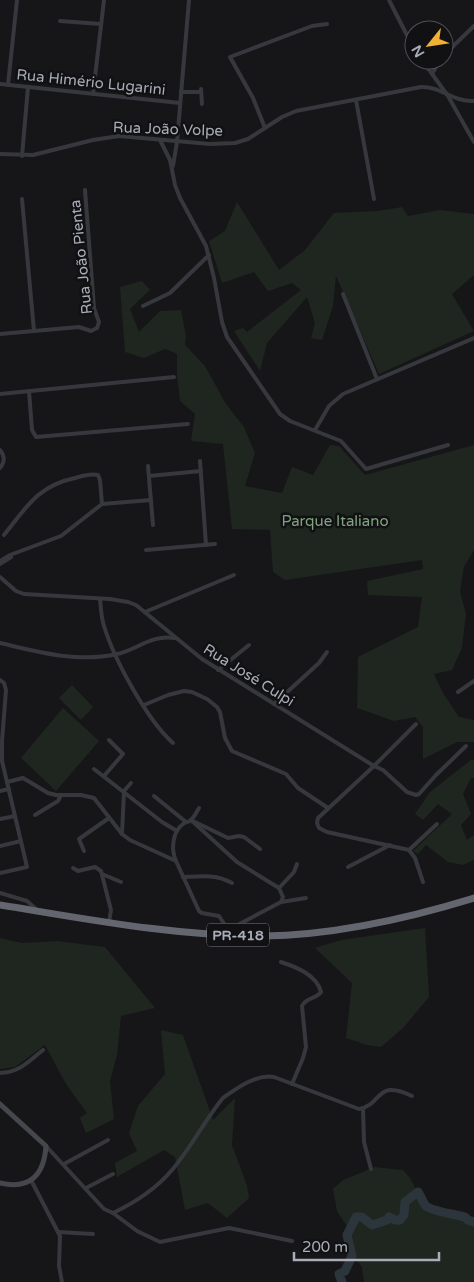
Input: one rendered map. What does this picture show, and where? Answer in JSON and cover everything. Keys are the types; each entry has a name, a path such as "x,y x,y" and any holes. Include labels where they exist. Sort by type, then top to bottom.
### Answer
{"highway":[{"name":"PR-418","path":"0,904 155,929 294,934 335,929 427,912 474,898"}],"street":[{"path":"8,85 18,0"},
{"path":"93,94 104,0"},
{"path":"172,168 177,142 189,0"},
{"path":"389,0 404,29"},
{"path":"60,21 101,24"},
{"path":"265,128 253,98 230,57 312,26 327,24"},
{"path":"454,45 474,26"},
{"path":"429,70 448,96 474,142"},
{"path":"432,74 434,70"},
{"name":"Rua Himério Lugarini","path":"0,84 180,102"},
{"path":"22,156 28,87"},
{"name":"Rua João Volpe","path":"0,154 33,155 110,137 128,136 177,142 235,143 248,139 296,111 421,87 436,89 459,100 474,101"},
{"path":"181,92 201,90 202,104"},
{"path":"356,100 374,200"},
{"path":"160,140 172,168 177,191 202,238 209,256 222,322 231,343 280,414 290,421 315,430 344,444 366,469 448,445"},
{"name":"Rua João Pienta","path":"34,331 78,327 91,331 97,328 99,322 94,308 85,190"},
{"path":"0,334 34,331 22,199"},
{"path":"143,306 170,293 209,256"},
{"path":"343,294 378,379"},
{"path":"315,430 337,398 474,338"},
{"path":"0,394 174,377"},
{"path":"28,391 32,430 38,438 188,424"},
{"path":"0,450 4,458 0,468"},
{"path":"200,461 206,545"},
{"path":"148,466 153,525"},
{"path":"149,476 201,472"},
{"path":"4,535 38,494 61,482 90,474 98,476 102,504"},
{"path":"0,563 10,555 13,556 61,536 102,504 151,500"},
{"path":"146,550 215,544"},
{"path":"145,612 234,576"},
{"name":"Rua José Culpi","path":"0,577 16,591 24,594 100,599 128,602 136,605 175,638 218,670 383,770 407,792 416,795 422,791 466,746"},
{"path":"100,599 104,627 116,654 144,706 162,734 173,743"},
{"path":"0,643 72,657 92,658 116,654 153,639 175,638"},
{"path":"218,670 249,645"},
{"path":"274,704 322,660 327,652"},
{"path":"458,692 474,680"},
{"path":"0,873 27,867 1,761 6,695 2,682"},
{"path":"470,684 474,689"},
{"path":"144,706 168,695 184,691 192,692 208,699 220,712 225,738 232,751 286,774 298,788 328,808"},
{"path":"416,724 328,808 317,820 317,825 323,830 390,844 409,850 415,858 424,882"},
{"path":"104,776 122,754 109,740"},
{"path":"94,769 162,822 177,831"},
{"path":"7,782 26,779 48,794 81,795 94,798 122,834 130,840 176,861"},
{"path":"122,834 124,791 131,783"},
{"path":"0,791 9,789"},
{"path":"35,815 58,801 61,795"},
{"path":"154,796 188,821 237,862 279,888 283,897 281,902"},
{"path":"200,808 177,831 173,850 176,861 199,911 219,916 230,932 281,902 306,898"},
{"path":"0,820 15,816"},
{"path":"84,851 79,839 109,818"},
{"path":"188,821 228,838 244,837 260,849"},
{"path":"409,850 437,824"},
{"path":"0,846 21,841"},
{"path":"348,867 390,844"},
{"path":"279,888 294,872 297,864"},
{"path":"73,868 78,871 98,868 102,874 111,910 109,922"},
{"path":"102,874 121,882"},
{"path":"183,877 213,876 223,878 232,883"},
{"path":"0,893 27,901 38,911"},
{"path":"281,962 297,967 305,972 320,986 321,992 318,996 305,1001 302,1006 306,1046 292,1084"},
{"path":"0,1073 10,1073 18,1069 43,1050"},
{"path":"113,1213 134,1202 160,1182 179,1161 223,1098 232,1091 264,1077 274,1077 355,1108 363,1108 386,1090 397,1090 412,1096"},
{"path":"0,1104 64,1164 104,1209 113,1213 130,1227 160,1242 229,1228 292,1241"},
{"path":"363,1108 364,1142 371,1169"},
{"path":"64,1164 108,1140"},
{"path":"0,1183 20,1185 31,1180 40,1171 46,1146"},
{"path":"86,1188 113,1174"},
{"path":"31,1180 58,1232 60,1241 59,1266 62,1282"},
{"path":"58,1232 93,1234"}],"green space":[{"path":"237,202 279,270 305,250 334,213 377,211 402,207 408,216 440,210 474,214 474,275 452,294 474,331 379,374 336,276 333,306 322,340 311,338 315,323 307,297 267,343 260,371 234,331 243,328 247,332 301,290 292,283 268,291 254,272 222,283 209,241 225,231"},
{"name":"Parque Italiano","path":"142,281 150,290 130,309 139,332 160,311 181,310 186,336 185,345 205,366 226,404 244,427 255,453 245,486 282,493 292,467 313,475 330,445 339,446 365,475 474,445 474,550 464,567 460,592 466,614 462,648 452,670 434,674 443,693 459,717 474,720 474,742 457,742 423,759 423,727 415,717 394,721 357,708 358,657 418,627 422,597 368,595 367,581 423,569 422,560 285,580 273,572 270,530 232,529 223,444 191,441 195,414 180,401 177,354 165,349 144,358 125,352 120,287"},
{"path":"72,685 93,707 81,720 59,698"},
{"path":"63,708 99,741 56,791 21,758"},
{"path":"471,760 474,760 474,778 471,778 463,794 471,814 461,825 467,840 474,835 474,860 463,865 448,862 426,845 418,854 413,851 452,814 438,804 423,820 415,814 430,792"},
{"path":"425,928 429,997 403,1028 381,1047 367,1045 346,1038 352,983 315,948 341,940"},
{"path":"0,938 22,943 57,941 105,947 155,1008 121,1016 117,1055 110,1081 114,1119 86,1133 80,1118 87,1113 66,1084 45,1045 15,1067 0,1069"},
{"path":"161,1030 183,1035 213,1120 235,1098 232,1145 247,1186 249,1198 227,1218 208,1203 185,1210 175,1157 164,1150 117,1177 115,1163 137,1151 129,1133 138,1106 165,1074"},
{"path":"375,1167 403,1170 410,1178 421,1199 430,1206 474,1221 474,1282 364,1282 362,1267 352,1254 348,1228 337,1211 333,1189 343,1180"}],"waterway":[{"path":"342,1282 339,1274 345,1271 352,1256 347,1235 356,1217 362,1217 372,1225 387,1220 389,1217 400,1220 404,1215 405,1202 418,1192 426,1206 465,1217 474,1222"}]}
